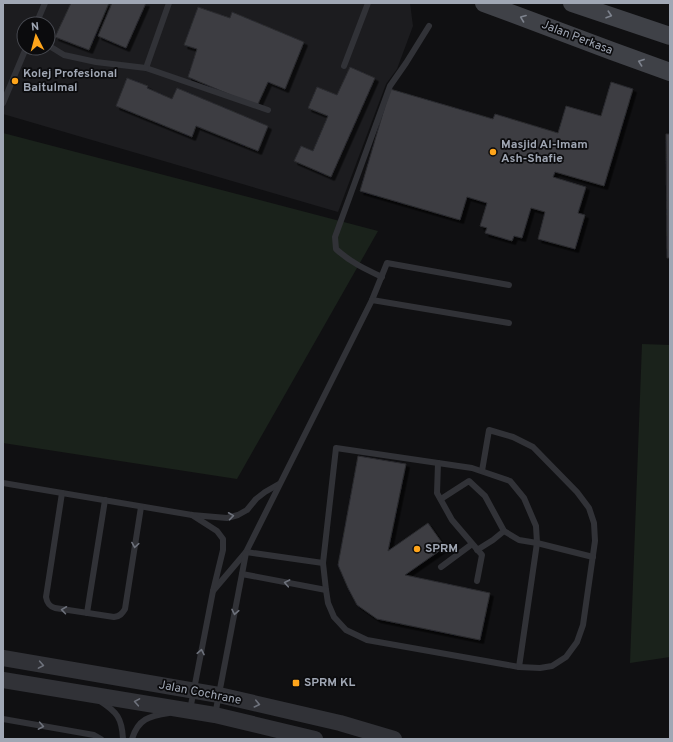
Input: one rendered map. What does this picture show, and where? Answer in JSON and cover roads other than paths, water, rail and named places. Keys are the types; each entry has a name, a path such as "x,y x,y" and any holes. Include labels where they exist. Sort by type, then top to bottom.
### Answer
{"main road":[{"name":"Jalan Perkasa","path":"484,3 670,72"},
{"path":"572,3 670,36"}],"street":[{"name":"Jalan Cochrane","path":"3,658 219,695 340,723 394,739"},
{"name":"Jalan Cochrane","path":"3,680 215,715 315,739"}],"lane":[{"path":"39,16 45,3"},
{"path":"146,68 169,3"},
{"path":"344,66 368,3"},
{"path":"382,277 354,264 344,257 336,249 335,237 390,86 429,26"},
{"path":"56,50 64,55 96,62 146,68 268,110"},
{"path":"3,103 23,56"},
{"path":"213,591 246,552 372,300 387,263 509,285"},
{"path":"372,300 509,323"},
{"path":"482,471 489,430 513,437 533,446 577,492 589,508 594,523 596,541 583,624 577,642 566,657 552,666 540,668 519,667 367,640 346,630 334,618 328,603 323,563 336,448 472,468 482,471 510,481 524,498 536,526 537,543 519,667"},
{"path":"438,463 437,493 452,520 482,556 477,581"},
{"path":"441,499 469,481 485,496 504,531 519,540 593,557"},
{"path":"3,483 192,515 227,518 238,515 247,510 265,492 279,484"},
{"path":"62,493 46,597 50,606 55,608 114,617 119,617 123,614 141,507"},
{"path":"87,613 105,500"},
{"path":"132,739 141,722 154,715 190,711 213,591 224,550 223,539 217,531 192,515"},
{"path":"477,550 504,531"},
{"path":"441,567 472,544"},
{"path":"246,552 323,563"},
{"path":"215,715 246,552"},
{"path":"242,574 326,590"},
{"path":"87,693 117,714 122,725 123,739"},
{"path":"3,719 94,735 101,739"}],"place":[{"name":"Kolej Profesional Baitulmal","path":"15,81"},
{"name":"Masjid Al-Imam Ash-Shafie","path":"493,152"},
{"name":"SPRM","path":"417,549"},
{"name":"SPRM KL","path":"296,683"}]}
